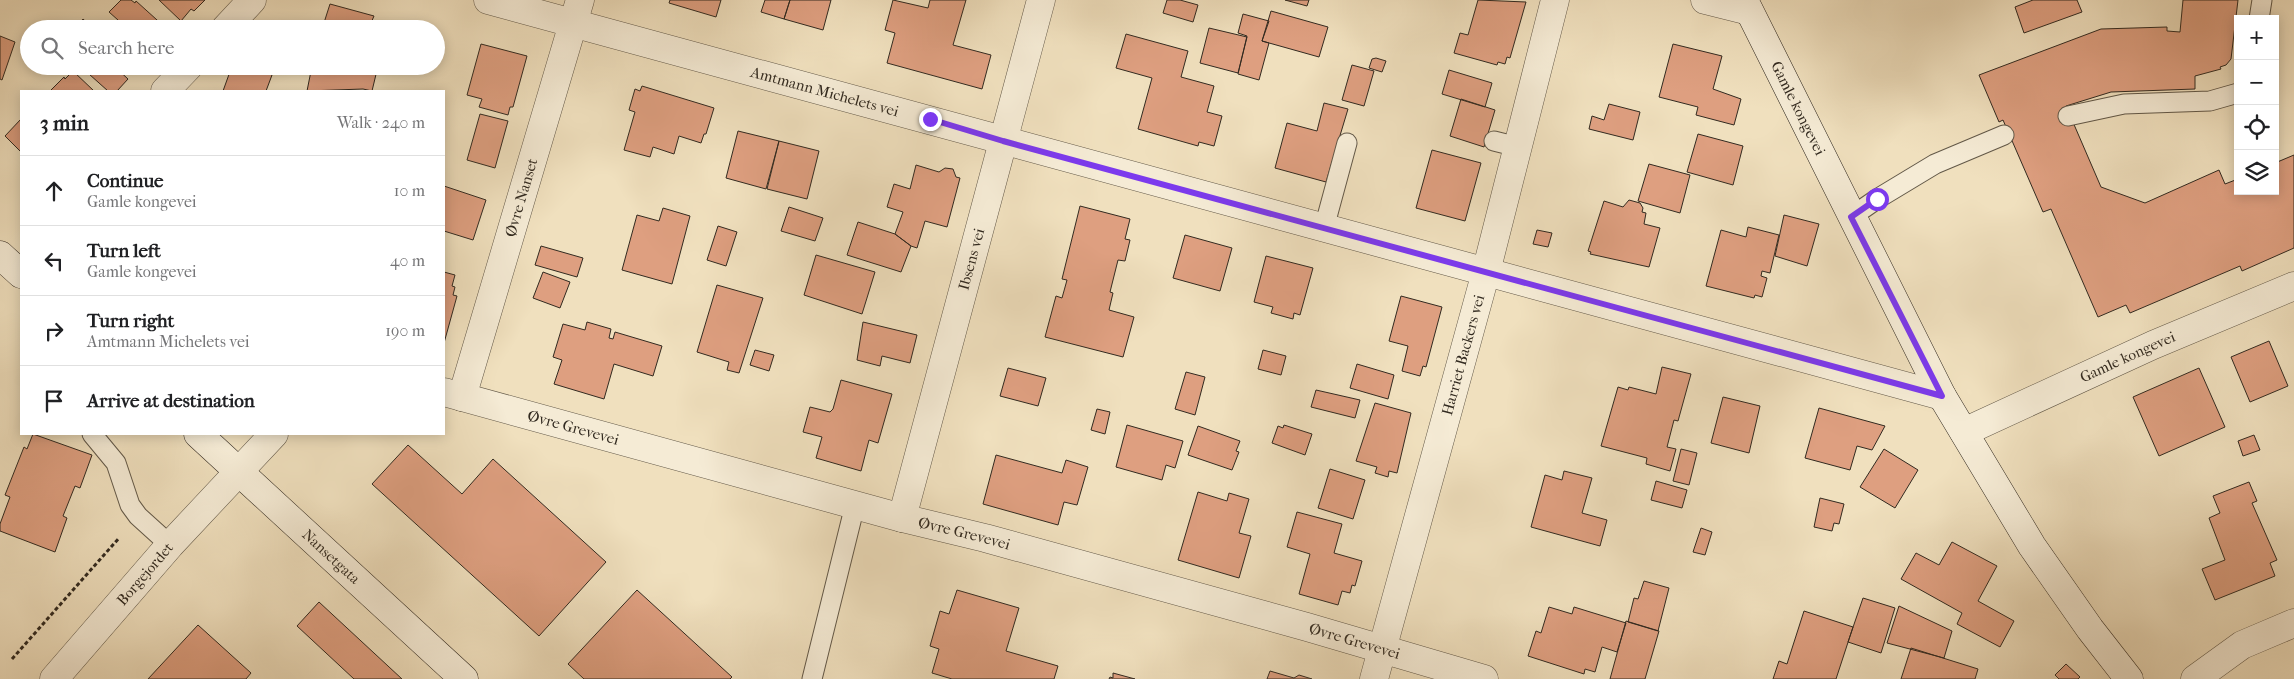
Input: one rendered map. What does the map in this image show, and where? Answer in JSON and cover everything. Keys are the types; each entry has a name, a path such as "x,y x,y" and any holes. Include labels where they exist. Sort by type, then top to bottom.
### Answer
{"street":[{"path":"233,20 252,0"},
{"name":"Amtmann Michelets vei","path":"488,0 577,11 1003,141 1942,396"},
{"name":"Ibsens vei","path":"902,518 1041,0"},
{"name":"Harriet Backers vei","path":"1374,679 1486,272 1506,144 1555,0"},
{"path":"1705,0 1747,5"},
{"name":"Gamle kongevei","path":"1747,5 1851,217 1942,396 2032,546 2090,629 2129,679"},
{"name":"Øvre Nanset","path":"453,394 577,11"},
{"path":"166,90 180,75"},
{"path":"0,255 20,273"},
{"name":"Gamle kongevei","path":"1964,432 2153,345 2294,286"},
{"name":"Øvre Grevevei","path":"453,394 855,506 985,538 1382,648 1484,679"},
{"name":"Nansetgata","path":"199,435 464,679"},
{"path":"238,471 273,435"},
{"name":"Borgejordet","path":"54,679 170,545 238,471"},
{"path":"2195,679 2242,646 2294,623"}],"lane":[{"path":"2260,15 2262,0"},
{"path":"2068,116 2124,104 2210,101 2234,94"},
{"path":"1851,217 1935,164 2004,135"},
{"path":"1324,228 1347,143"},
{"path":"93,435 116,463 125,494 138,516 170,545"},
{"path":"812,679 855,506"}],"path":[{"path":"12,659 138,516"}],"building":[{"path":"121,0 131,0 135,3 136,1 157,20 118,20 109,12"},
{"path":"159,0 205,0 194,11 191,9 180,20"},
{"path":"670,0 721,0 716,17 669,3"},
{"path":"765,0 790,0 784,19 761,12"},
{"path":"790,0 831,0 823,30 784,19"},
{"path":"893,0 928,8 930,0 966,0 953,45 991,55 982,89 887,63 895,33 885,30"},
{"path":"1167,0 1180,0 1198,5 1193,22 1163,13"},
{"path":"1285,0 1309,0 1307,6"},
{"path":"1478,0 1526,2 1510,58 1507,57 1505,64 1498,62 1497,65 1454,53 1460,33 1468,35"},
{"path":"2033,0 2077,0 2082,12 2024,33 2015,7"},
{"path":"2183,0 2238,0 2236,15 2234,15 2231,59 2226,65 2220,67 2221,69 2195,76 2195,89 2111,92 2066,106 2101,187 2145,203 2219,170 2225,184 2234,181 2234,195 2279,195 2279,161 2294,155 2294,248 2242,271 2240,266 2130,313 2126,305 2098,317 2051,209 2043,212 2003,120 1999,122 1979,75 2101,29 2167,27 2167,31 2180,32"},
{"path":"330,4 374,16 372,20 325,20"},
{"path":"1271,11 1328,27 1319,57 1262,41"},
{"path":"1243,14 1269,21 1262,41 1269,43 1259,80 1238,74 1247,36 1238,33"},
{"path":"1209,28 1247,37 1238,73 1200,63"},
{"path":"1126,34 1188,51 1181,77 1214,86 1207,112 1222,116 1214,146 1199,142 1198,146 1138,129 1152,78 1116,68"},
{"path":"0,36 15,42 2,80 0,79"},
{"path":"481,44 527,56 513,107 510,107 508,115 479,107 482,99 467,95"},
{"path":"1673,44 1722,56 1713,89 1741,99 1734,125 1696,115 1698,107 1659,97"},
{"path":"1376,58 1386,61 1382,72 1369,68 1372,59"},
{"path":"1352,65 1374,71 1364,106 1342,100"},
{"path":"1449,70 1492,83 1485,107 1442,94"},
{"path":"69,75 77,75 93,90 51,90 64,77 65,79"},
{"path":"90,75 124,75 128,79 118,90 107,90"},
{"path":"229,75 272,75 266,90 223,90"},
{"path":"310,75 376,75 372,90 307,90"},
{"path":"642,86 714,108 706,134 704,134 701,143 679,136 674,154 653,147 650,157 624,150 635,112 629,110 635,89 640,91"},
{"path":"1461,99 1495,110 1484,147 1450,136"},
{"path":"1324,103 1348,109 1326,182 1275,168 1287,123 1317,131"},
{"path":"1609,104 1640,112 1633,140 1589,129 1592,116 1604,120"},
{"path":"480,114 508,121 495,168 467,160"},
{"path":"20,120 20,151 5,136"},
{"path":"738,131 779,141 766,189 726,178"},
{"path":"1698,134 1743,146 1733,185 1687,172"},
{"path":"779,141 819,151 807,199 767,189"},
{"path":"1432,150 1481,163 1465,221 1416,208"},
{"path":"1649,164 1690,175 1680,213 1638,201"},
{"path":"916,165 939,172 945,168 953,169 956,177 960,178 947,227 925,221 917,248 911,246 895,234 903,212 887,207 894,184 910,189"},
{"path":"445,186 486,200 473,240 445,231"},
{"path":"1629,200 1640,203 1643,208 1642,212 1646,213 1644,224 1660,228 1649,267 1590,254 1591,252 1588,251 1604,201 1623,207"},
{"path":"1080,206 1130,219 1125,239 1130,240 1125,261 1118,260 1110,292 1113,293 1109,310 1134,317 1123,357 1045,337 1056,296 1062,298 1067,280 1062,279"},
{"path":"789,207 823,218 815,241 781,231"},
{"path":"663,208 690,216 672,284 622,270 637,215 659,221"},
{"path":"1784,215 1819,224 1807,266 1775,256"},
{"path":"858,222 895,234 911,246 901,272 847,255"},
{"path":"718,226 737,232 726,266 707,260"},
{"path":"1748,227 1779,235 1770,273 1762,271 1761,276 1767,278 1762,297 1755,295 1754,298 1706,286 1721,230 1746,237"},
{"path":"1537,230 1552,233 1548,247 1533,244"},
{"path":"1185,235 1232,248 1220,291 1173,278"},
{"path":"541,246 583,258 577,277 535,265"},
{"path":"816,255 875,272 862,314 804,295"},
{"path":"1266,256 1313,268 1300,315 1294,313 1293,319 1271,313 1273,307 1254,302"},
{"path":"445,272 455,275 452,286 455,287 453,295 457,296 445,339"},
{"path":"543,272 570,282 560,308 533,298"},
{"path":"717,285 763,298 739,373 727,370 729,362 697,352"},
{"path":"1401,296 1442,307 1426,367 1423,366 1420,376 1402,371 1408,346 1389,341"},
{"path":"587,322 611,329 609,338 613,339 615,332 662,346 653,376 614,364 604,399 554,384 562,360 553,357 563,324 585,330"},
{"path":"863,322 917,335 910,363 882,356 880,366 857,360"},
{"path":"2269,341 2288,386 2250,402 2231,357"},
{"path":"755,350 774,355 769,371 750,365"},
{"path":"1263,350 1286,356 1281,375 1258,369"},
{"path":"1357,364 1394,375 1388,399 1350,388"},
{"path":"1662,367 1691,374 1678,421 1674,420 1667,447 1676,449 1670,471 1646,464 1647,458 1601,446 1618,387 1628,390 1629,387 1656,394"},
{"path":"1008,368 1046,378 1038,406 1000,396"},
{"path":"2199,368 2225,427 2159,456 2133,397"},
{"path":"1186,372 1205,377 1195,415 1175,409"},
{"path":"841,380 892,394 878,443 869,440 861,471 816,458 822,437 803,432 810,407 830,412 833,409"},
{"path":"1316,390 1360,400 1355,418 1311,407"},
{"path":"1723,397 1760,406 1749,453 1711,443"},
{"path":"1375,403 1411,413 1397,473 1389,471 1388,477 1375,473 1377,467 1356,461"},
{"path":"1819,408 1885,426 1872,450 1857,446 1850,470 1805,458"},
{"path":"1097,409 1110,412 1105,434 1091,430"},
{"path":"1127,425 1183,441 1175,468 1166,465 1162,480 1116,467"},
{"path":"1284,425 1312,434 1305,455 1272,443 1278,426 1283,428"},
{"path":"1198,426 1240,441 1236,451 1239,452 1232,470 1188,455"},
{"path":"33,435 36,435 92,455 80,488 75,486 63,516 67,518 55,552 0,531 0,524 10,497 5,495 24,447 27,449"},
{"path":"2254,435 2260,450 2243,456 2238,441"},
{"path":"408,445 462,494 493,459 606,562 539,636 372,484"},
{"path":"1681,449 1697,453 1689,485 1673,481"},
{"path":"1884,449 1918,470 1895,508 1860,487"},
{"path":"996,455 1062,473 1066,460 1088,467 1077,505 1064,502 1058,525 983,504"},
{"path":"1330,469 1365,480 1353,519 1318,508"},
{"path":"1564,471 1592,478 1582,513 1607,520 1600,546 1531,527 1545,475 1562,480"},
{"path":"1656,481 1687,490 1682,508 1651,500"},
{"path":"2249,482 2257,501 2252,503 2277,560 2270,563 2275,576 2215,600 2202,569 2225,560 2209,518 2220,513 2213,496"},
{"path":"1198,492 1227,501 1229,493 1249,499 1239,533 1251,536 1239,578 1178,560"},
{"path":"1820,498 1844,504 1839,524 1834,523 1832,531 1814,527"},
{"path":"1297,512 1342,524 1334,553 1362,561 1355,586 1352,585 1350,593 1342,591 1338,605 1299,594 1310,554 1287,547"},
{"path":"1701,528 1712,532 1705,555 1693,552"},
{"path":"1952,542 1997,566 1978,601 2014,621 2000,647 1957,624 1962,613 1901,579 1916,553 1939,565"},
{"path":"1644,581 1669,588 1658,631 1628,622 1634,598 1638,599"},
{"path":"637,590 732,677 730,679 584,679 568,664"},
{"path":"957,590 1019,608 1006,651 1058,666 1054,679 952,679 932,673 939,649 930,646 940,611 949,614"},
{"path":"1863,598 1895,608 1881,653 1848,642"},
{"path":"319,602 402,679 354,679 297,626"},
{"path":"1899,606 1952,631 1944,658 1887,643"},
{"path":"1549,607 1572,614 1574,607 1626,623 1617,652 1602,647 1595,672 1585,669 1584,674 1528,656 1536,631 1541,633"},
{"path":"1804,611 1853,627 1836,679 1773,679 1779,661 1787,664"},
{"path":"1626,621 1659,631 1645,679 1610,679"},
{"path":"198,625 251,673 246,679 148,679"},
{"path":"1911,648 1978,669 1975,679 1901,679"},
{"path":"2066,664 2080,677 2078,679 2059,679 2055,675"},
{"path":"1270,671 1294,678 1299,675 1312,679 1267,679"},
{"path":"1113,673 1135,679 1109,679 1110,677 1113,678"}],"route":[{"path":"930,119 1003,141 1942,396 1851,217 1877,199"}]}
